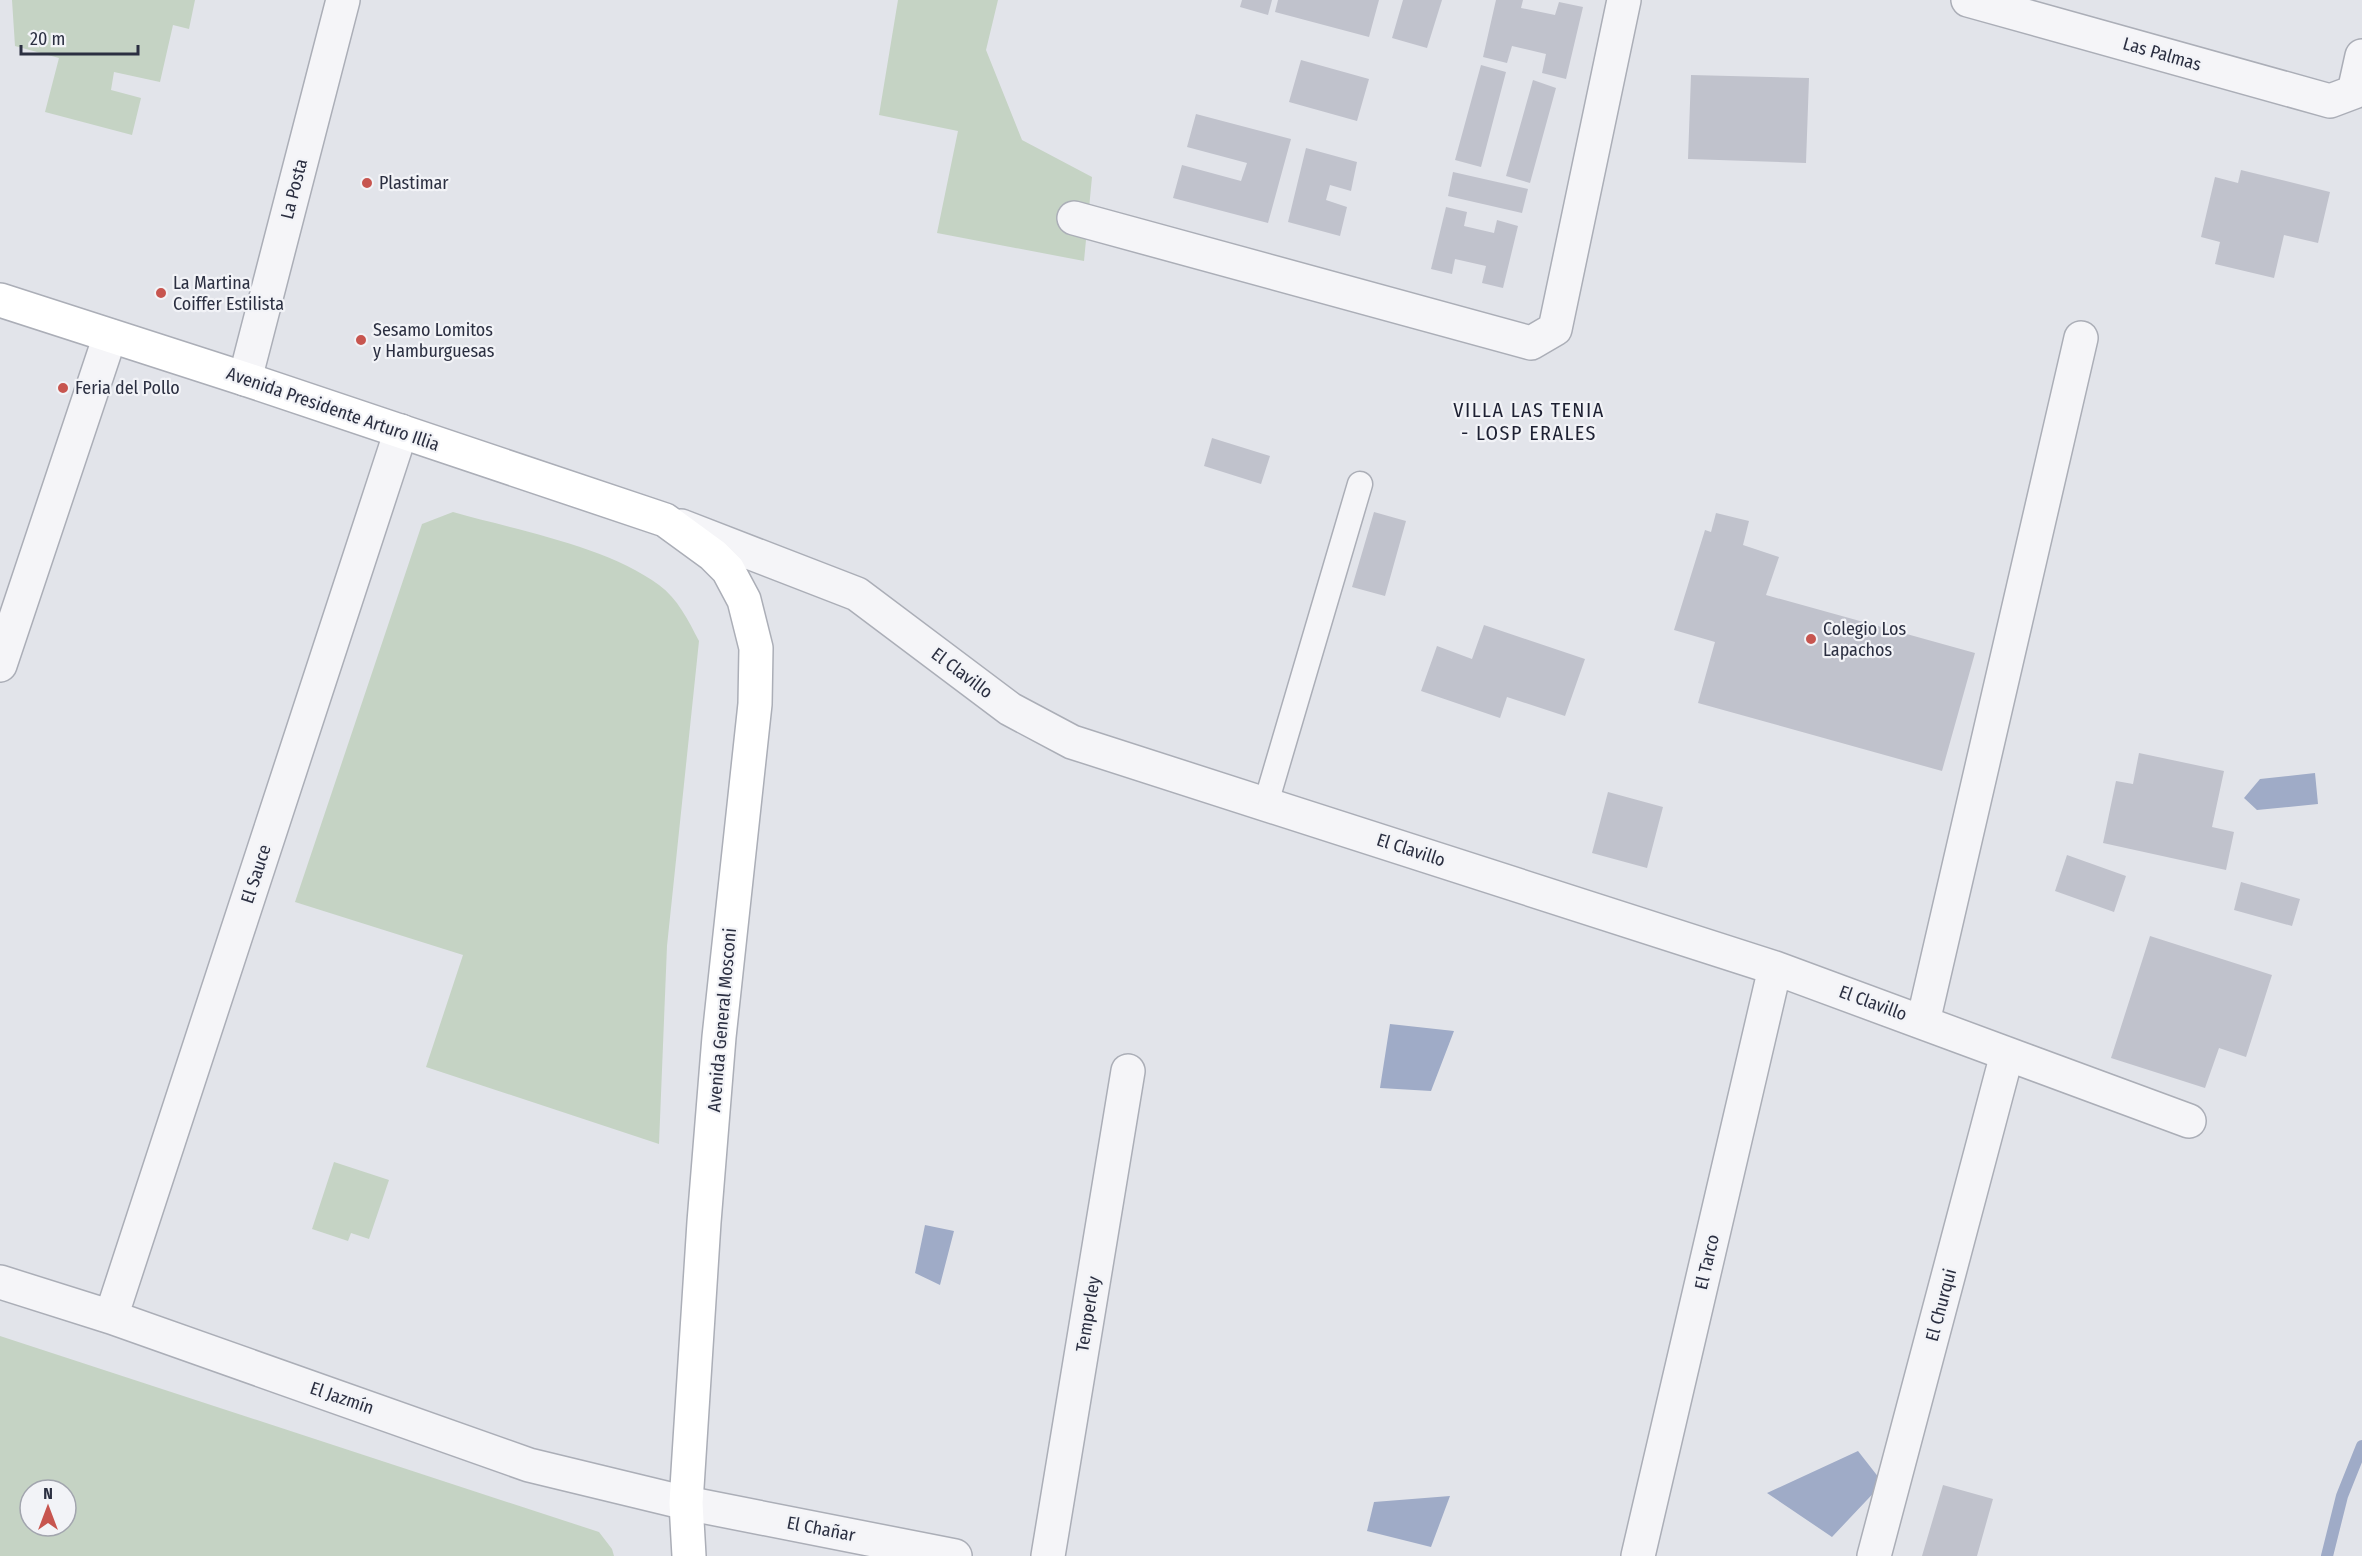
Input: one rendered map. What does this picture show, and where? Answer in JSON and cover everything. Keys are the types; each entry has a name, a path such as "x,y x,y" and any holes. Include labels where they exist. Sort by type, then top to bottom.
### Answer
{"main road":[{"name":"Avenida Presidente Arturo Illia","path":"0,300 245,379 665,520"},
{"name":"Avenida General Mosconi","path":"665,520 713,555 728,570 744,600 756,648 754,704 719,1037 686,1503 689,1556"}],"street":[{"name":"La Posta","path":"245,379 343,0"},
{"path":"1074,218 1531,343 1555,328 1624,0"},
{"name":"Las Palmas","path":"1968,0 2330,101 2354,92 2362,56"},
{"path":"0,664 110,336"},
{"path":"1923,1022 2081,338"},
{"name":"El Sauce","path":"111,1317 401,431"},
{"name":"El Clavillo","path":"665,520 857,594 1010,709 1072,741 1775,968 2189,1121"},
{"name":"El Tarco","path":"1638,1556 1775,968"},
{"name":"El Churqui","path":"1874,1556 2007,1053"},
{"name":"Temperley","path":"1048,1556 1128,1071"},
{"name":"El Jazmín","path":"0,1282 111,1317 529,1464 686,1503"},
{"name":"El Chañar","path":"686,1503 955,1556"}],"lane":[{"path":"1266,803 1360,484"}],"green space":[{"path":"12,0 195,0 189,29 173,25 160,82 114,72 111,90 141,98 132,135 45,112 59,58 15,46"},
{"path":"898,0 998,0 986,50 1022,140 1092,177 1084,261 937,233 958,131 879,115"},
{"path":"453,512 560,541 638,571 672,597 699,641 667,946 659,1144 426,1067 463,955 295,902 422,524"},
{"path":"334,1162 389,1180 369,1239 351,1233 348,1241 312,1229"},
{"path":"0,1336 599,1532 612,1549 614,1556 0,1556"}],"water":[{"path":"2315,773 2318,804 2257,810 2244,798 2260,779"},
{"path":"1390,1024 1454,1031 1431,1091 1380,1088"},
{"path":"925,1225 954,1231 940,1285 915,1273"},
{"path":"1858,1451 1883,1483 1832,1537 1767,1493"},
{"path":"1450,1496 1431,1547 1367,1531 1374,1502"}],"building":[{"path":"1242,0 1272,0 1268,15 1240,7"},
{"path":"1278,0 1379,0 1369,37 1275,12"},
{"path":"1403,0 1442,0 1427,48 1392,38"},
{"path":"1496,0 1523,0 1521,8 1555,15 1559,2 1583,7 1566,79 1542,73 1546,54 1512,46 1507,63 1483,57"},
{"path":"1301,60 1369,79 1357,121 1289,102"},
{"path":"1481,65 1506,72 1481,167 1455,160"},
{"path":"1691,75 1809,78 1806,163 1688,159"},
{"path":"1533,80 1556,88 1530,183 1506,176"},
{"path":"1196,114 1291,139 1268,223 1173,198 1182,165 1241,181 1247,163 1187,147"},
{"path":"1306,148 1357,162 1351,191 1330,185 1326,200 1347,207 1340,236 1288,222"},
{"path":"2241,170 2330,192 2318,243 2284,235 2274,278 2215,264 2220,242 2201,237 2215,177 2238,183"},
{"path":"1453,172 1528,189 1522,213 1448,196"},
{"path":"1446,207 1467,212 1464,226 1494,233 1497,220 1518,226 1503,288 1482,283 1486,266 1455,259 1452,274 1431,269"},
{"path":"1212,438 1270,456 1261,484 1204,466"},
{"path":"1374,512 1406,521 1385,596 1352,587"},
{"name":"Colegio Los Lapachos","path":"1716,513 1749,521 1743,545 1779,557 1766,595 1975,653 1942,771 1698,703 1715,642 1674,630 1705,530 1711,532"},
{"path":"1484,625 1585,659 1565,716 1507,697 1500,718 1421,691 1437,646 1472,659"},
{"path":"2139,753 2224,771 2212,827 2234,832 2226,870 2103,843 2116,781 2133,784"},
{"path":"1608,792 1663,807 1647,868 1592,853"},
{"path":"2067,855 2126,876 2114,912 2055,891"},
{"path":"2241,882 2300,899 2292,926 2234,910"},
{"path":"2150,936 2272,975 2246,1057 2219,1048 2205,1088 2111,1058"},
{"path":"1943,1485 1993,1499 1977,1556 1922,1556"}],"waterway":[{"path":"2327,1556 2342,1496 2362,1446"}],"place":[{"name":"Plastimar","path":"367,183"},
{"name":"La Martina Coiffer Estilista","path":"161,293"},
{"name":"Sesamo Lomitos y Hamburguesas","path":"361,340"},
{"name":"Feria del Pollo","path":"63,388"},
{"name":"Colegio Los Lapachos","path":"1811,639"}],"district":[{"name":"VILLA LAS TENIA - LOSP ERALES","path":"1529,422"}]}
